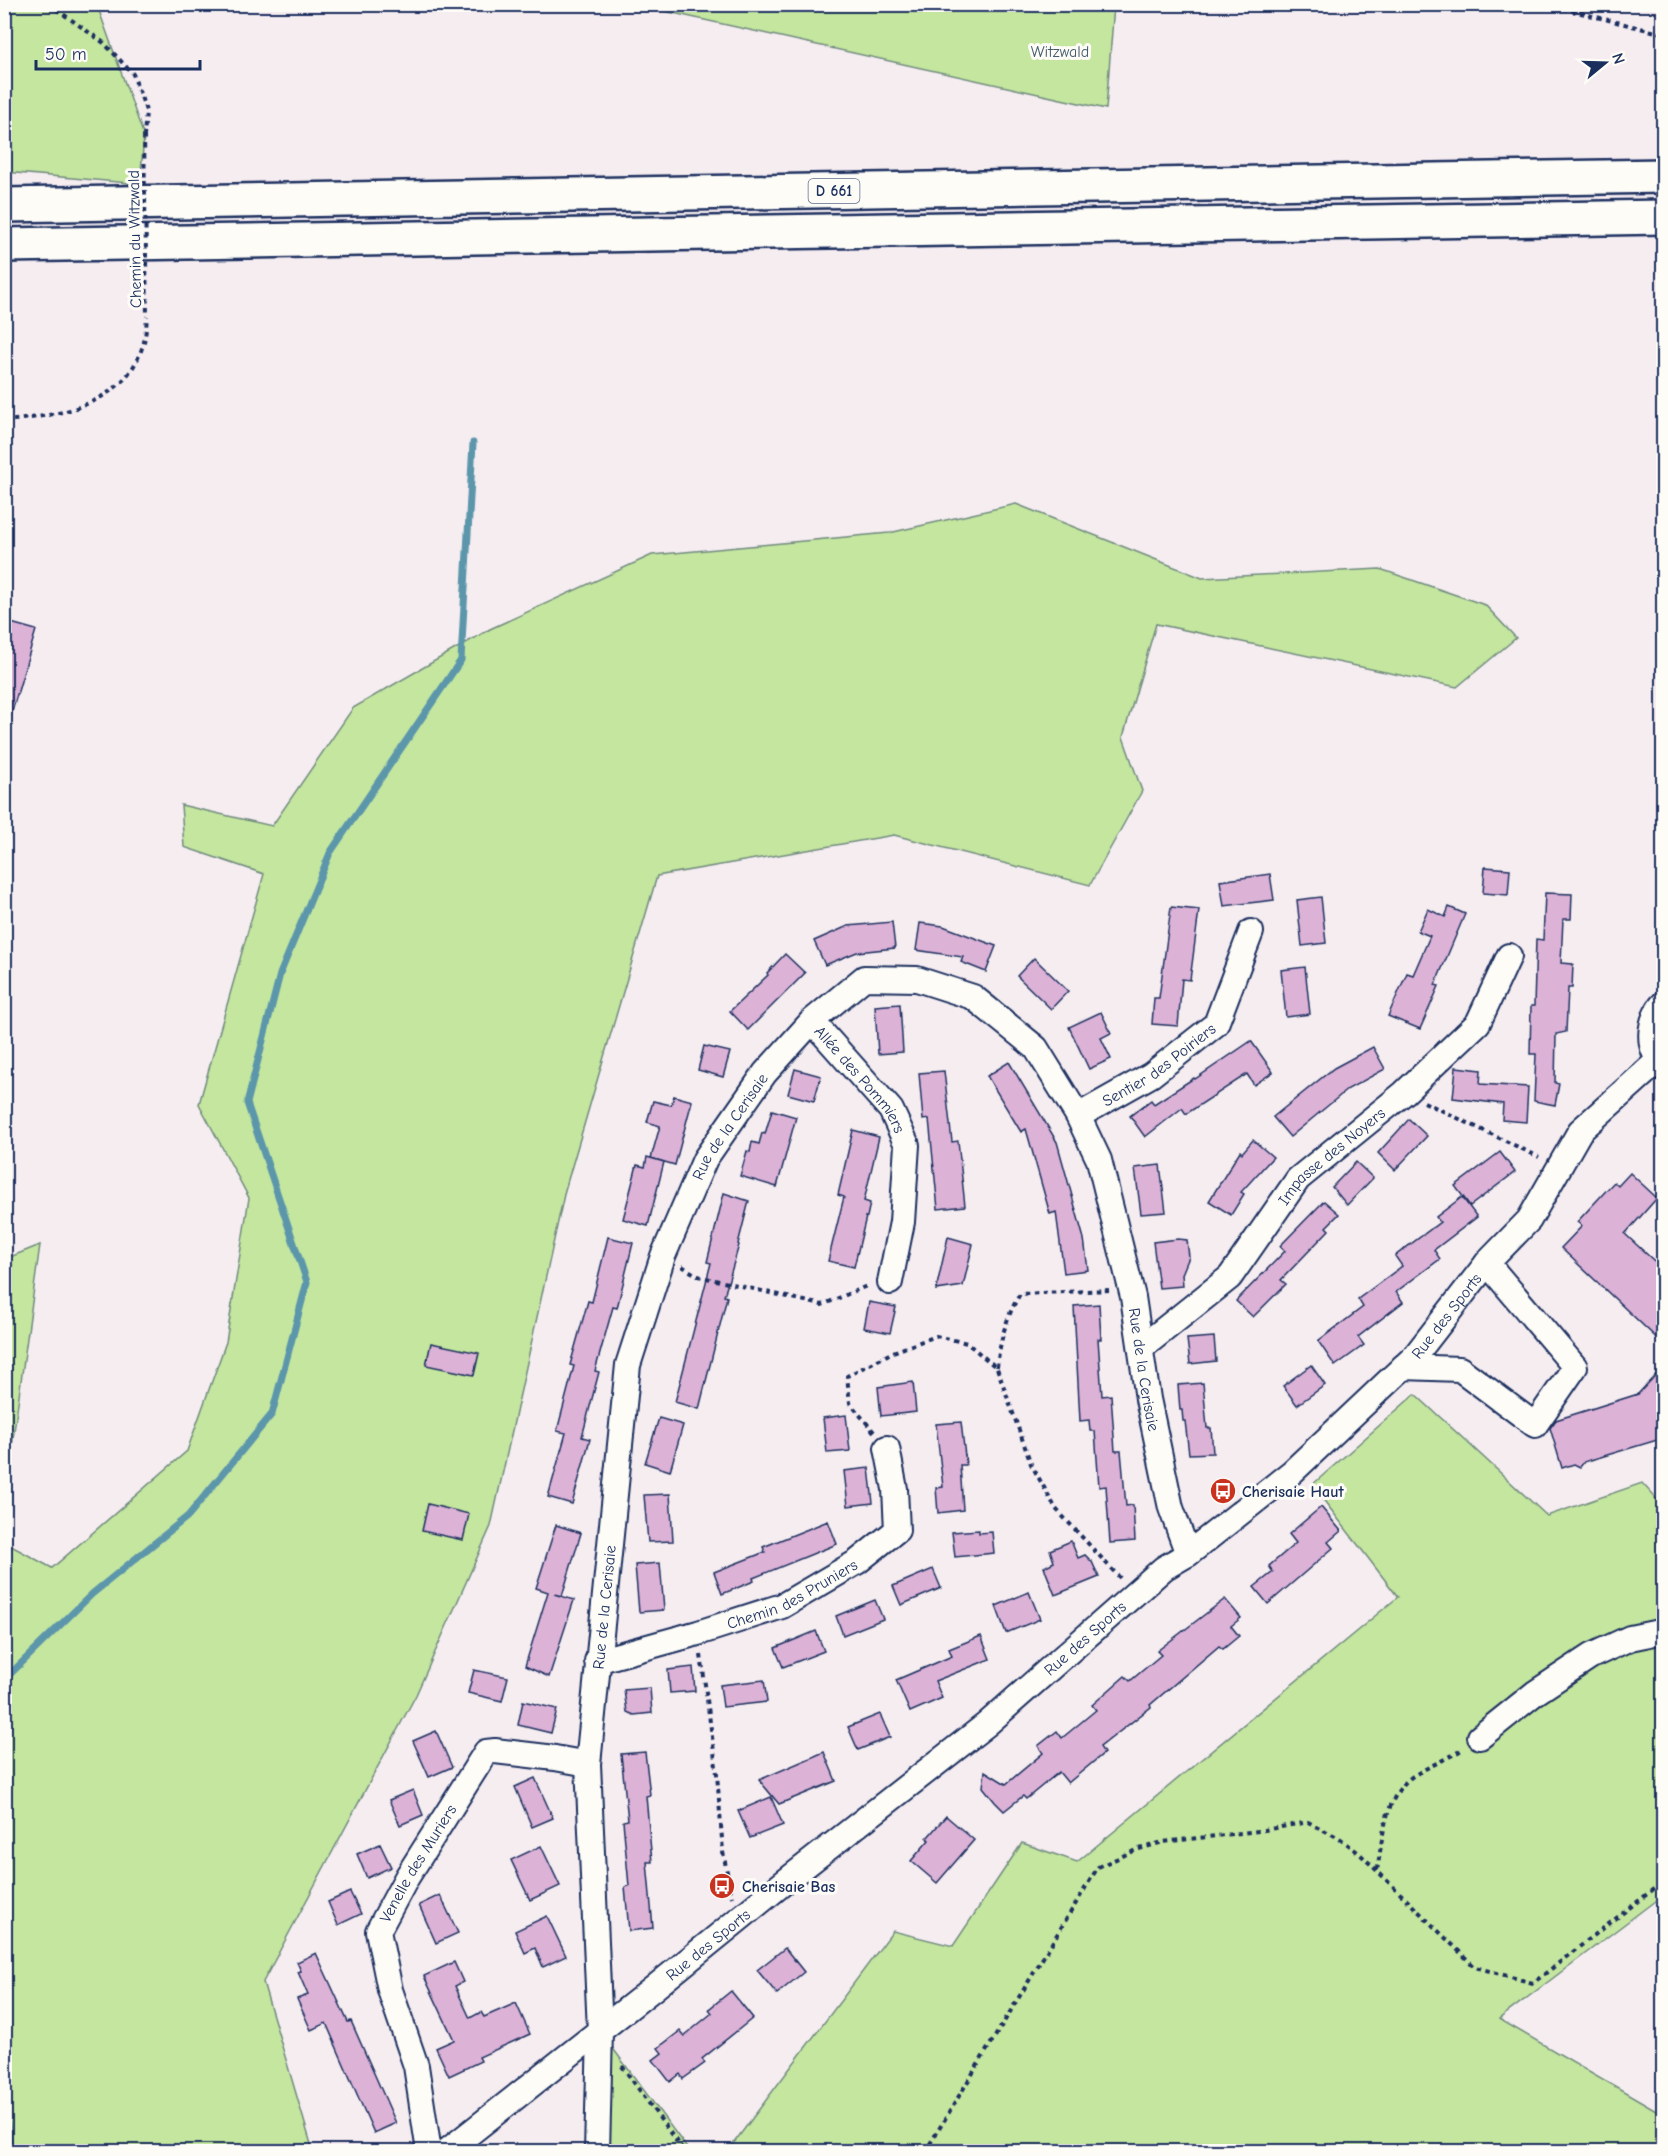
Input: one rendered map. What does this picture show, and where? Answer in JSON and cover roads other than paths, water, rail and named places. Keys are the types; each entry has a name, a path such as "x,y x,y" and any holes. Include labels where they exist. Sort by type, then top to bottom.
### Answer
{"highway":[{"name":"D 661","path":"4,205 1664,176"},
{"path":"4,245 1664,217"}],"street":[{"name":"Sentier des Poiriers","path":"1078,1116 1151,1075 1216,1024 1251,932"},
{"name":"Impasse des Noyers","path":"1141,1348 1230,1277 1298,1179 1404,1093 1478,1023 1509,956"},
{"name":"Rue de la Cerisaie","path":"597,2151 599,2038 588,1764 628,1365 663,1256 705,1159 765,1073 812,1021 864,978 917,979 973,997 1036,1048 1078,1116 1099,1160 1132,1298 1171,1508 1188,1554"},
{"path":"1661,1062 1651,1036 1653,1020 1664,1003"},
{"name":"Allée des Pommiers","path":"812,1021 891,1110 907,1145 902,1222 890,1282"},
{"name":"Rue des Sports","path":"447,2151 599,2038 737,1920 987,1724 1164,1568 1188,1554 1292,1472 1414,1357 1487,1263 1529,1220 1580,1131 1661,1062"},
{"path":"1403,1367 1460,1369 1535,1425 1575,1367 1487,1263"},
{"name":"Chemin des Pruniers","path":"597,1661 698,1633 782,1606 856,1562 897,1530 895,1489 887,1448"},
{"path":"1480,1737 1535,1693 1591,1656 1630,1638 1664,1630"},
{"name":"Venelle des Muriers","path":"429,2151 416,2066 390,1990 378,1931 407,1877 486,1752 555,1758 588,1764"}],"waterway":[{"path":"4,1680 92,1594 188,1516 272,1414 307,1282 247,1103 280,974 330,853 461,660 473,443"},
{"path":"4,2097 10,2152"}],"place":[{"name":"Cherisaie Haut","path":"1223,1491"},
{"name":"Cherisaie Bas","path":"722,1886"}],"park label":[{"name":"Witzwald","path":"1060,51"}]}
